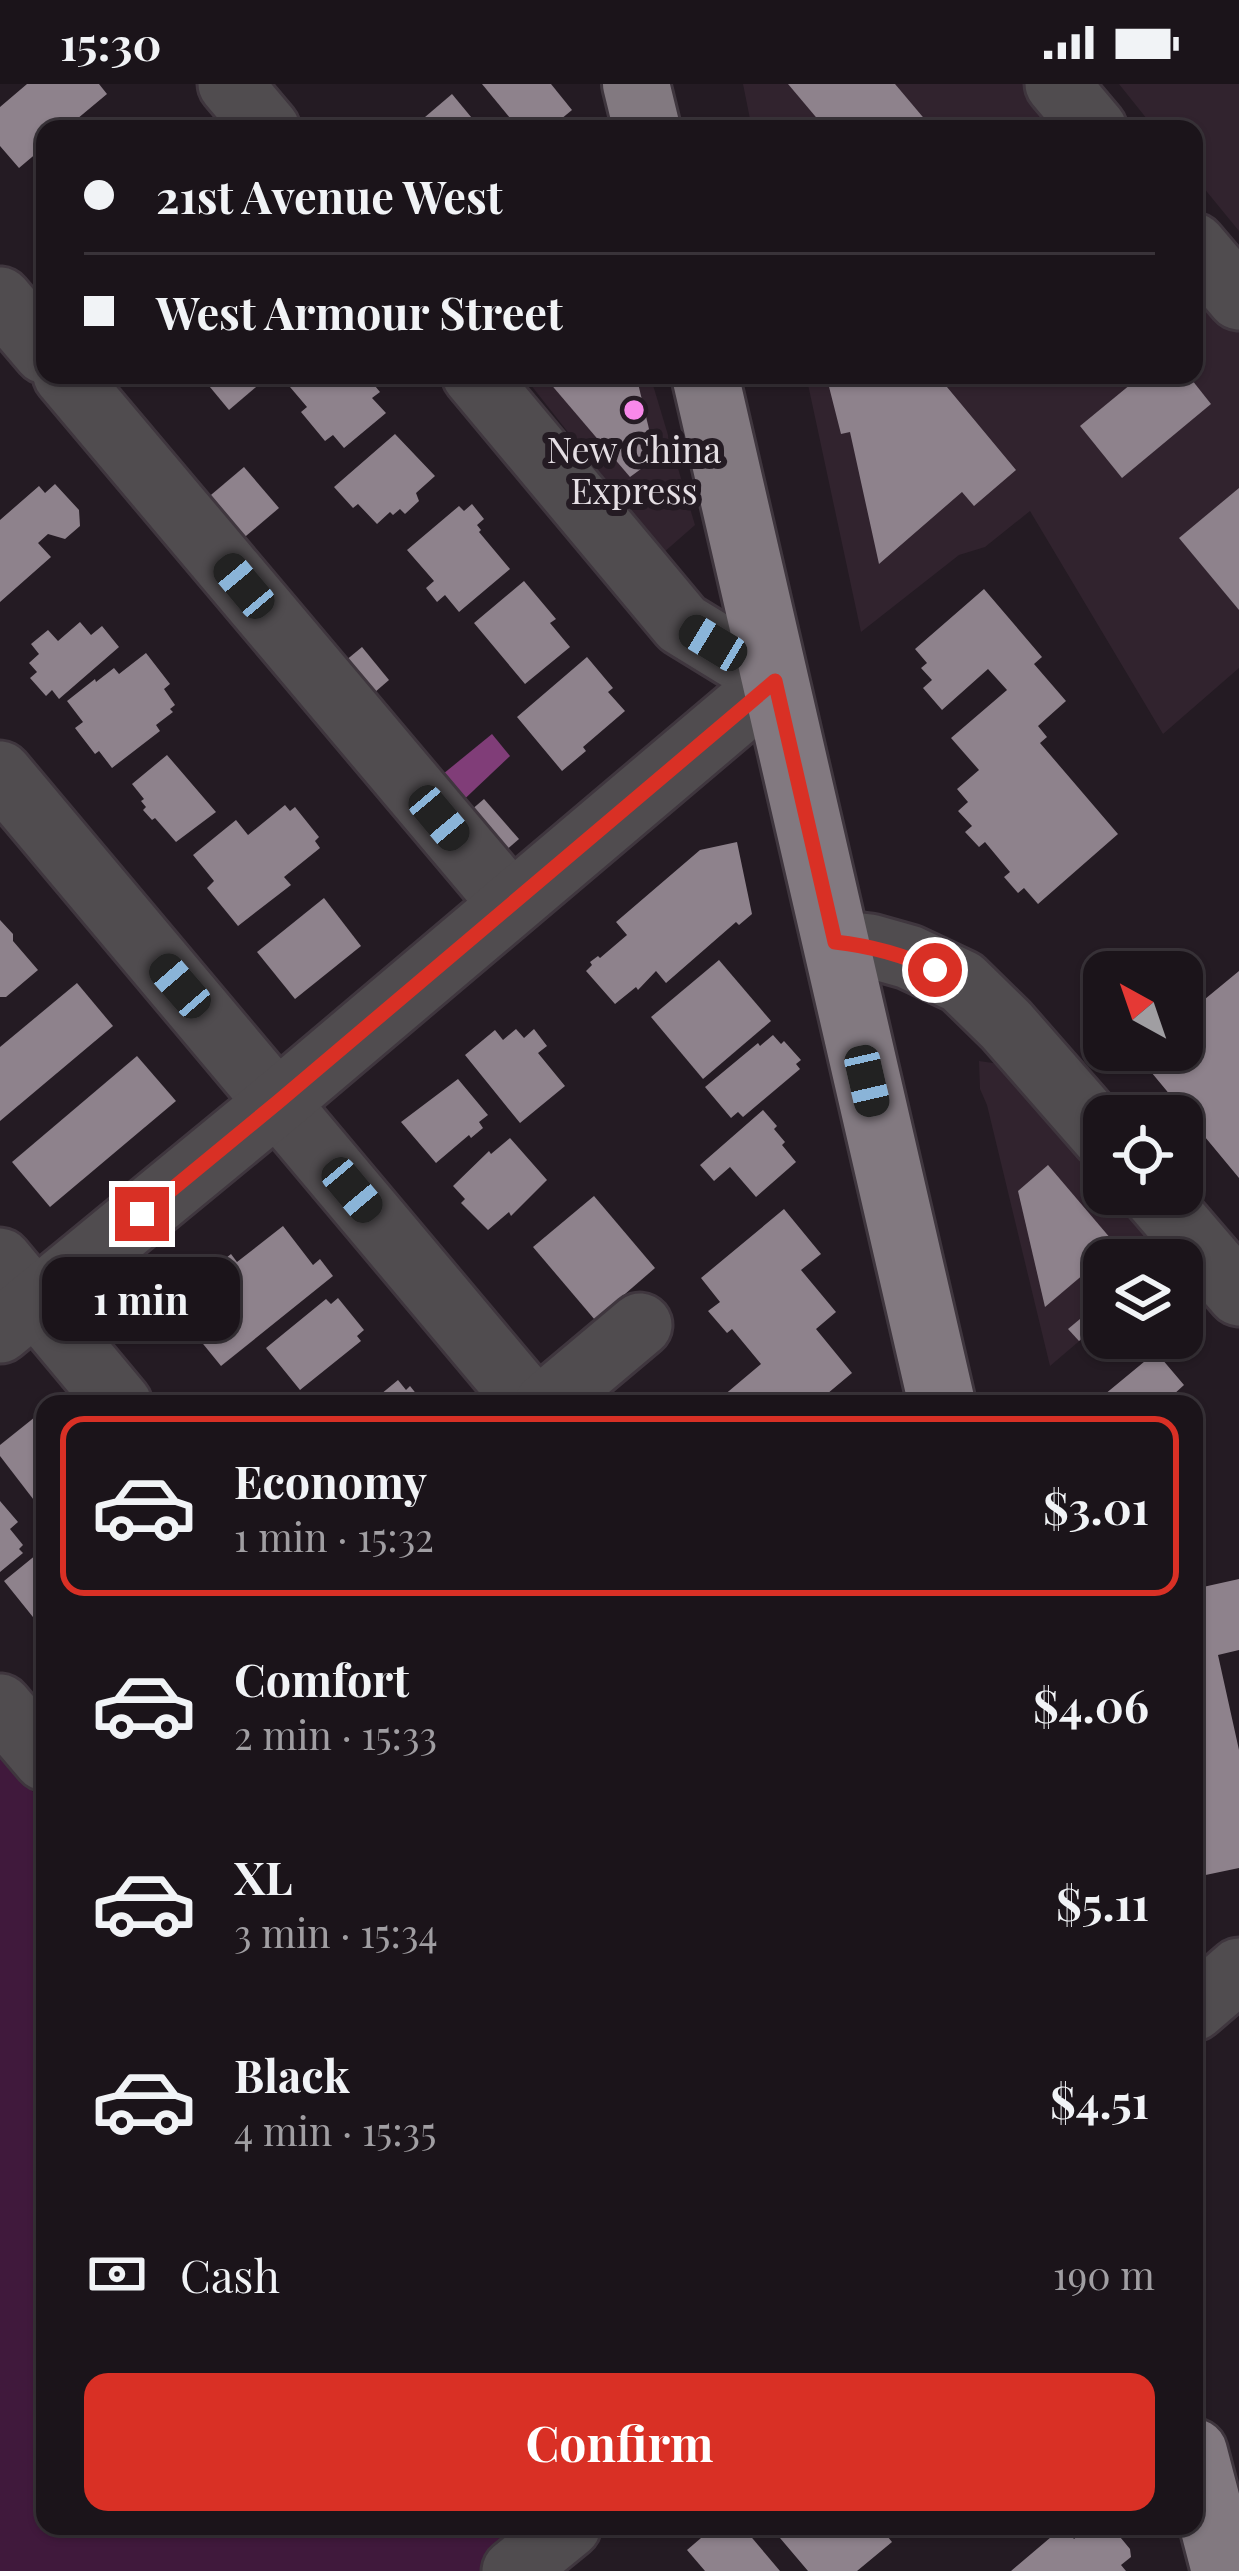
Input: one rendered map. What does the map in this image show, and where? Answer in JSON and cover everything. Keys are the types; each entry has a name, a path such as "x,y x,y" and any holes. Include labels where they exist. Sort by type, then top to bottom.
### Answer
{"main road":[{"path":"637,84 645,120"},
{"path":"707,384 940,1395"},
{"path":"1203,2487 1225,2571"}],"street":[{"path":"230,84 260,120"},
{"path":"1058,84 1088,120"},
{"path":"1203,256 1239,298"},
{"path":"0,299 36,341"},
{"path":"73,384 511,904"},
{"path":"112,1395 12,1298 278,1102 775,681 682,624 482,384"},
{"path":"0,773 522,1395"},
{"path":"835,942 909,957 962,982 1006,1024 1083,1113"},
{"path":"1171,1215 1239,1294"},
{"path":"557,1395 640,1325"},
{"path":"0,1706 36,1748"},
{"path":"1203,2000 1239,1970"},
{"path":"514,2571 557,2535"}],"shaded area":[{"path":"743,84 1038,84 1068,120 750,120"},
{"path":"1119,84 1239,84 1239,231 1203,187 1203,120 1148,120"},
{"path":"1203,283 1239,326 1239,668 1163,734 1030,511 985,547 959,555 861,632 808,384 1203,384"},
{"path":"530,384 653,384 695,525 663,553"},
{"path":"492,734 510,756 455,808 432,783"},
{"path":"979,1061 1007,1065 1083,1145 1083,1215 1142,1215 1159,1239 1083,1239 1083,1338 1050,1366 987,1105 980,1089"},
{"path":"0,1753 36,1795 36,2535 528,2535 486,2571 0,2571"}],"building":[{"path":"27,84 99,84 107,94 76,120 36,120 36,154 19,168 0,146 0,107"},
{"path":"482,84 551,84 572,110 560,120 512,120"},
{"path":"788,84 895,84 925,120 818,120"},
{"path":"452,94 474,120 422,120"},
{"path":"207,384 259,384 229,410"},
{"path":"373,384 380,392 372,398 386,413 344,448 333,435 325,441 301,412 307,407 290,387"},
{"path":"551,384 638,384 656,458 630,477"},
{"path":"828,384 944,384 1016,470 974,506 962,492 879,564 850,432 841,434"},
{"path":"1131,384 1195,384 1211,404 1122,478 1080,426"},
{"path":"395,434 435,476 416,493 419,501 405,514 400,509 393,515 390,512 377,524 334,487"},
{"path":"244,467 279,508 240,541 205,500"},
{"path":"55,484 79,510 80,526 65,539 48,534 38,543 51,557 0,602 0,520 39,486 45,493"},
{"path":"1239,488 1239,610 1179,538"},
{"path":"472,504 484,519 477,525 479,532 510,569 459,612 445,595 437,602 426,588 434,581 407,550 459,506 464,511"},
{"path":"524,581 556,619 550,623 570,647 525,684 474,623"},
{"path":"984,589 1042,657 1034,664 1066,701 1038,726 1047,737 1040,743 1118,834 1038,904 1024,888 1018,893 1004,877 1010,872 985,842 979,847 965,832 972,826 958,811 968,802 957,789 979,770 951,738 1007,690 988,669 942,710 923,688 932,680 921,668 927,663 915,649"},
{"path":"80,622 91,635 102,626 119,647 59,699 52,690 46,696 30,678 37,672 29,663 39,654 31,644 48,630 58,641"},
{"path":"362,647 389,680 367,699 339,666"},
{"path":"146,653 170,684 164,689 175,705 170,709 173,712 156,725 160,731 112,768 75,728 83,722 67,701 95,679 114,668 119,674"},
{"path":"587,657 625,711 562,771 517,717"},
{"path":"167,755 216,812 176,842 143,810 144,799 132,784"},
{"path":"484,799 519,839 498,857 463,817"},
{"path":"285,805 290,811 295,807 319,837 315,841 320,848 284,877 291,885 238,926 207,888 214,881 193,855 236,820 248,835"},
{"path":"737,842 752,914 739,925 736,922 666,983 656,971 615,1004 586,971 590,962 627,935 616,922 700,850"},
{"path":"324,898 361,946 295,999 257,952"},
{"path":"0,920 38,970 6,997 0,997"},
{"path":"719,960 771,1021 703,1079 651,1017"},
{"path":"1239,971 1239,1178 1203,1135 1203,1095 1170,1095 1150,1071 1203,1071 1203,1001"},
{"path":"77,983 113,1026 0,1121 0,1047"},
{"path":"516,1029 524,1038 534,1029 547,1046 538,1053 565,1086 520,1123 465,1055 495,1030 503,1040"},
{"path":"773,1035 801,1060 796,1064 800,1069 743,1117 738,1112 731,1118 705,1087"},
{"path":"137,1056 176,1101 50,1207 12,1162"},
{"path":"458,1079 488,1115 479,1122 483,1128 436,1163 401,1122"},
{"path":"763,1110 796,1162 756,1197 730,1167 714,1181 700,1165"},
{"path":"510,1138 547,1180 511,1216 509,1212 488,1230 461,1203 465,1199 453,1186"},
{"path":"1048,1165 1083,1206 1083,1215 1091,1215 1111,1239 1083,1239 1083,1275 1045,1307 1018,1191"},
{"path":"594,1196 655,1268 595,1320 533,1247"},
{"path":"784,1209 821,1254 801,1270 836,1312 816,1329 852,1373 826,1395 724,1395 761,1364 732,1329 727,1333 708,1311 720,1302 701,1278"},
{"path":"283,1226 313,1265 320,1259 333,1276 221,1366 195,1334 184,1343 168,1323 188,1306 180,1295 231,1254 237,1262"},
{"path":"338,1298 364,1330 357,1336 361,1341 300,1390 266,1348 326,1299 331,1304"},
{"path":"1083,1316 1079,1341 1068,1329"},
{"path":"1148,1359 1162,1359 1184,1385 1173,1395 1104,1395"},
{"path":"398,1380 417,1395 380,1395"},
{"path":"36,1416 36,1503 0,1456 0,1445"},
{"path":"0,1501 18,1522 10,1529 23,1545 19,1549 23,1553 0,1572"},
{"path":"36,1555 36,1621 4,1581"},
{"path":"1239,1579 1239,1650 1218,1655 1239,1750 1239,1868 1203,1876 1203,1587"},
{"path":"704,2535 750,2535 780,2571 705,2571 687,2550"},
{"path":"886,2535 892,2542 857,2571 808,2571 780,2538"},
{"path":"1053,2535 1074,2539 1118,2535 1130,2549 1131,2557 1121,2565 1126,2571 1011,2571"}],"place":[{"name":"New China Express","path":"634,410"}],"route":[{"path":"142,1214 775,681 835,942 870,946 935,970"}]}
